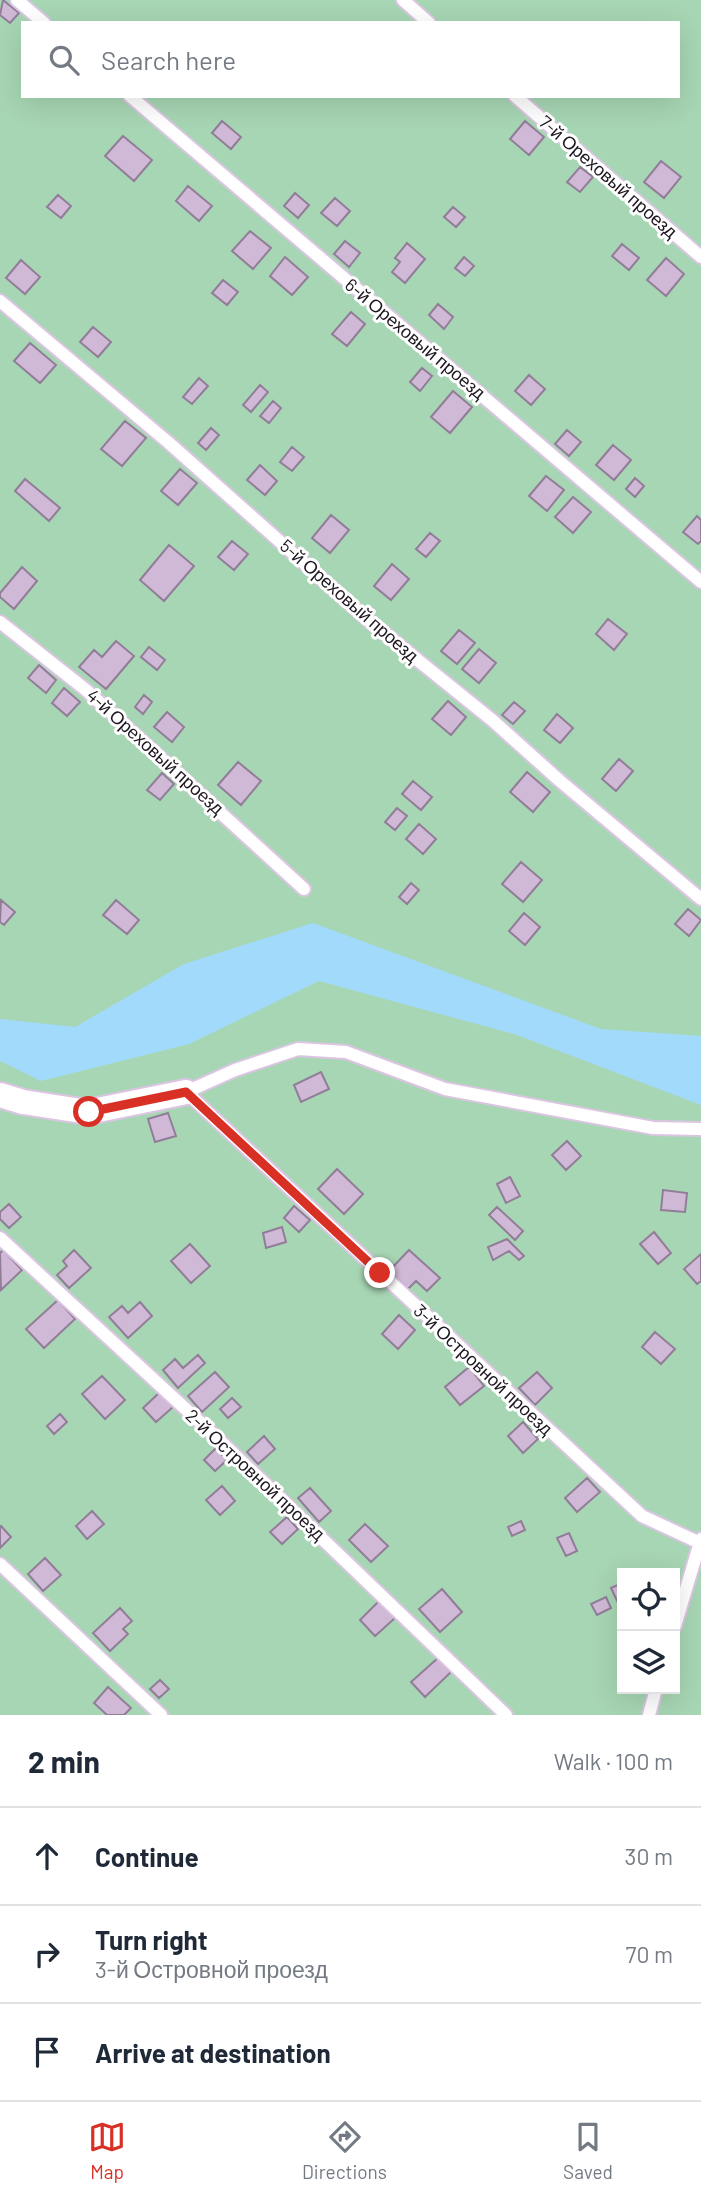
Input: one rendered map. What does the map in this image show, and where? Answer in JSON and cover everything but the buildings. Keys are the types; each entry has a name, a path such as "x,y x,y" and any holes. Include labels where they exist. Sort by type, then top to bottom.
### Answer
{"street":[{"path":"0,1095 23,1102 89,1112 186,1092"}],"lane":[{"path":"17,0 42,21"},
{"path":"403,0 427,21"},
{"name":"6-й Ореховый проезд","path":"132,98 701,582"},
{"name":"7-й Ореховый проезд","path":"517,98 701,257"},
{"name":"5-й Ореховый проезд","path":"0,301 169,443 368,620 492,720 701,899"},
{"name":"4-й Ореховый проезд","path":"0,622 86,690 304,889"},
{"path":"186,1092 235,1070 298,1049 346,1052 445,1089 653,1128 701,1129"},
{"name":"3-й Островной проезд","path":"186,1092 642,1517 700,1541"},
{"name":"2-й Островной проезд","path":"0,1238 216,1437 506,1715"},
{"path":"680,1609 700,1541"},
{"path":"0,1564 161,1715"},
{"path":"649,1715 655,1694"}],"green space":[{"path":"0,0 701,0 701,1715 0,1715"}],"water":[{"path":"313,923 601,1029 701,1036 701,1105 517,1035 319,981 189,1044 41,1081 0,1061 0,1019 75,1027 184,964"}],"route":[{"path":"89,1112 186,1092 380,1273"}]}
